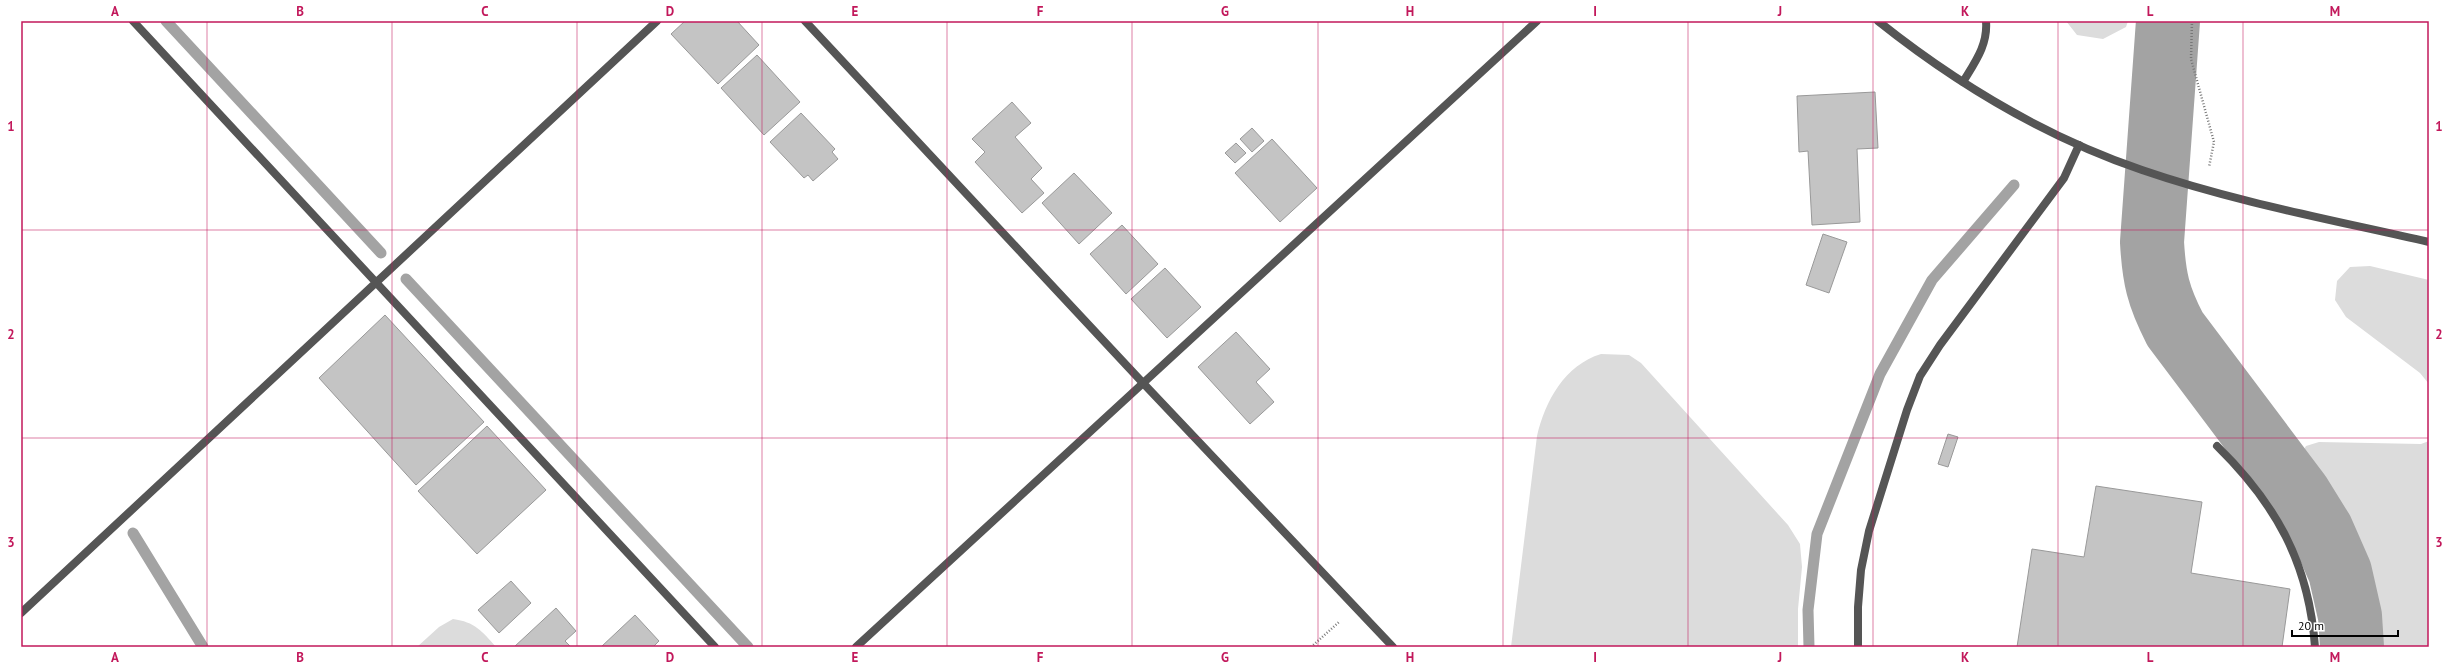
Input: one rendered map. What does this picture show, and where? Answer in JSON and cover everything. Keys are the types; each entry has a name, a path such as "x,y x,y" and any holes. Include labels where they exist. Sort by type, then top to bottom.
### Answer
{"street":[{"path":"133,21 715,647"},
{"path":"21,613 657,21"},
{"path":"805,21 1143,384 1393,647"},
{"path":"856,647 1537,21"},
{"path":"1878,21 1904,42 1994,102 2079,144 2124,163 2204,189 2429,242"},
{"path":"1963,82 1982,51 1987,33 1986,21"},
{"path":"1858,647 1858,607 1861,570 1869,531 1907,410 1920,376 1940,345 2064,178 2079,144"},
{"path":"2217,446 2245,474 2270,507 2290,542 2304,580 2313,620 2315,647"}],"path":[{"path":"2192,21 2191,59 2214,142 2204,189"},
{"path":"1311,647 1356,608"}],"shaded area":[{"path":"2066,21 2128,21 2126,27 2103,39 2077,35"},
{"path":"2370,266 2429,280 2429,384 2420,373 2346,317 2335,300 2337,281 2350,267"},
{"path":"1601,354 1629,355 1641,363 1788,525 1800,544 1802,567 1798,609 1798,647 1511,647 1537,436 1545,410 1558,386 1577,367 1588,359"},
{"path":"2429,441 2429,647 2366,647 2360,600 2347,555 2330,518 2309,485 2298,459 2306,446 2319,442 2421,444"},
{"path":"453,619 467,622 478,628 496,647 417,647 439,627"}],"building":[{"path":"685,21 737,21 759,45 718,84 671,34"},
{"path":"757,55 800,102 764,135 721,88"},
{"path":"1875,92 1878,148 1857,149 1860,222 1812,225 1808,151 1799,152 1797,96"},
{"path":"1012,102 1031,123 1015,137 1042,168 1031,179 1044,193 1022,213 975,162 985,152 972,139"},
{"path":"801,113 835,149 832,152 838,159 813,181 808,175 804,178 770,142"},
{"path":"1252,128 1264,141 1252,152 1240,139"},
{"path":"1272,139 1317,188 1280,222 1235,173"},
{"path":"1236,143 1246,153 1235,163 1225,153"},
{"path":"1074,173 1112,213 1079,244 1042,203"},
{"path":"1122,225 1158,264 1126,294 1090,254"},
{"path":"1823,234 1847,242 1829,293 1806,285"},
{"path":"1165,268 1201,307 1167,338 1131,299"},
{"path":"385,315 484,422 416,485 319,378"},
{"path":"1236,332 1270,369 1256,382 1274,402 1250,424 1198,367"},
{"path":"487,426 546,490 477,554 418,491"},
{"path":"1948,434 1958,437 1948,467 1938,464"},
{"path":"2096,486 2202,502 2191,573 2290,589 2282,647 2017,647 2032,549 2084,557"},
{"path":"511,581 531,603 499,633 478,610"},
{"path":"556,608 576,631 565,641 571,647 514,647"},
{"path":"635,615 659,641 653,647 601,647"}],"waterway":[{"path":"166,21 381,253"},
{"path":"2168,21 2152,242 2158,287 2175,329 2299,494 2322,531 2340,572 2350,616 2352,647"},
{"path":"1809,647 1808,610 1817,534 1880,374 1932,280 2014,185"},
{"path":"406,279 748,647"},
{"path":"133,533 203,647"}]}
